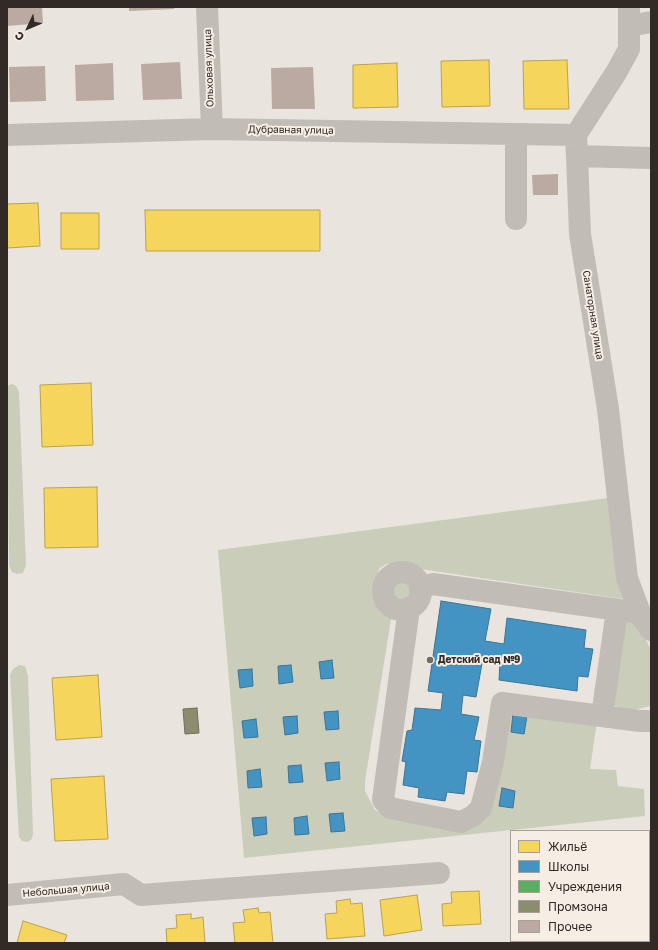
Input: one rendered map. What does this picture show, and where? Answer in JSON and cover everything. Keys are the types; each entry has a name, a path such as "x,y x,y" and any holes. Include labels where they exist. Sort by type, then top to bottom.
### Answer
{"street":[{"name":"Ольховая улица","path":"207,7 212,129"},
{"path":"576,145 629,49 629,16 651,22"},
{"name":"Дубравная улица","path":"7,135 212,129 516,134 651,158"},
{"path":"516,134 516,219"},
{"name":"Санаторная улица","path":"576,145 580,234 608,409 627,578 646,622"},
{"path":"405,572 415,578 420,588 418,600 409,608 397,609 386,602 383,596 384,583 393,574 405,572"},
{"path":"420,588 433,584 617,610 646,622"},
{"path":"409,608 383,800 390,808 461,822 473,816 481,808 491,770 502,703 640,721 651,721"},
{"path":"602,716 617,610"},
{"name":"Небольшая улица","path":"7,895 124,884 141,895 439,873"}],"green space":[{"path":"12,384 16,386 19,392 26,565 23,573 17,574 12,572 9,565 7,386"},
{"name":"Детский сад №9","path":"609,498 623,599 386,564 379,569 376,592 379,600 392,613 365,781 365,791 375,810 384,815 466,825 505,709 597,721 590,769 616,770 618,786 644,789 645,816 244,858 218,550"},
{"path":"401,579 409,583 413,591 409,599 401,603 393,599 389,591 393,583"},
{"path":"633,614 651,650 651,706 633,710 623,709 607,702 620,615"},
{"path":"19,665 25,666 28,676 33,835 31,840 27,842 22,841 19,837 10,675 13,669"}],"building: Жильё":[{"path":"489,60 490,106 442,107 441,61"},
{"path":"567,60 569,109 524,109 523,61"},
{"path":"397,63 398,107 353,108 353,65"},
{"path":"38,203 40,246 7,248 7,204"},
{"path":"145,210 320,210 320,251 146,251"},
{"path":"61,213 99,213 99,249 61,249"},
{"path":"91,383 93,445 42,447 40,385"},
{"path":"97,487 98,547 45,548 44,488"},
{"path":"98,675 102,737 56,740 52,678"},
{"path":"104,776 108,839 55,841 51,779"},
{"path":"479,891 481,924 443,926 442,904 452,903 451,892"},
{"path":"417,895 422,930 384,936 380,900"},
{"path":"350,899 351,904 362,903 365,936 327,939 325,914 337,913 336,901"},
{"path":"258,908 259,913 270,912 273,943 235,943 233,923 245,922 243,910"},
{"path":"191,914 191,919 203,917 205,943 167,943 166,929 177,928 176,915"},
{"path":"23,921 67,935 64,943 17,943"}],"building: Школы":[{"path":"441,601 491,609 485,641 504,644 507,618 586,630 584,648 593,649 588,677 578,676 577,691 499,680 500,662 483,658 476,697 463,695 461,714 479,717 474,740 481,741 477,772 467,771 464,794 447,792 445,801 418,797 419,788 403,785 406,762 402,761 407,731 412,730 415,708 441,710 443,693 428,691"},
{"path":"332,660 334,678 321,679 319,662"},
{"path":"291,665 293,682 279,684 278,666"},
{"path":"252,669 253,686 240,688 238,670"},
{"path":"338,711 339,729 326,730 324,712"},
{"path":"513,714 527,716 524,734 511,732"},
{"path":"297,716 298,733 285,735 283,717"},
{"path":"256,719 258,737 244,738 242,721"},
{"path":"339,762 340,779 327,781 325,763"},
{"path":"301,765 303,782 289,783 288,766"},
{"path":"260,769 262,787 248,788 247,771"},
{"path":"502,788 515,791 513,808 499,806"},
{"path":"343,813 345,831 331,832 329,814"},
{"path":"307,816 309,834 295,835 294,818"},
{"path":"266,817 267,834 254,836 252,818"}],"building: Учреждения":[{"path":"650,885 651,885 650,921"},
{"path":"510,942 580,942 580,943"},
{"path":"608,942 633,942 633,943"}],"building: Промзона":[{"path":"197,708 199,733 185,734 183,709"}],"building: Прочее":[{"path":"7,7 42,7 43,23 7,26"},
{"path":"129,7 174,7 174,9 129,11"},
{"path":"180,62 182,99 143,100 141,64"},
{"path":"113,63 114,100 76,101 75,65"},
{"path":"45,66 46,101 10,102 9,67"},
{"path":"313,67 315,109 272,109 271,68"},
{"path":"558,174 558,195 533,195 532,175"}],"place":[{"name":"Детский сад №9","path":"430,660"}]}
